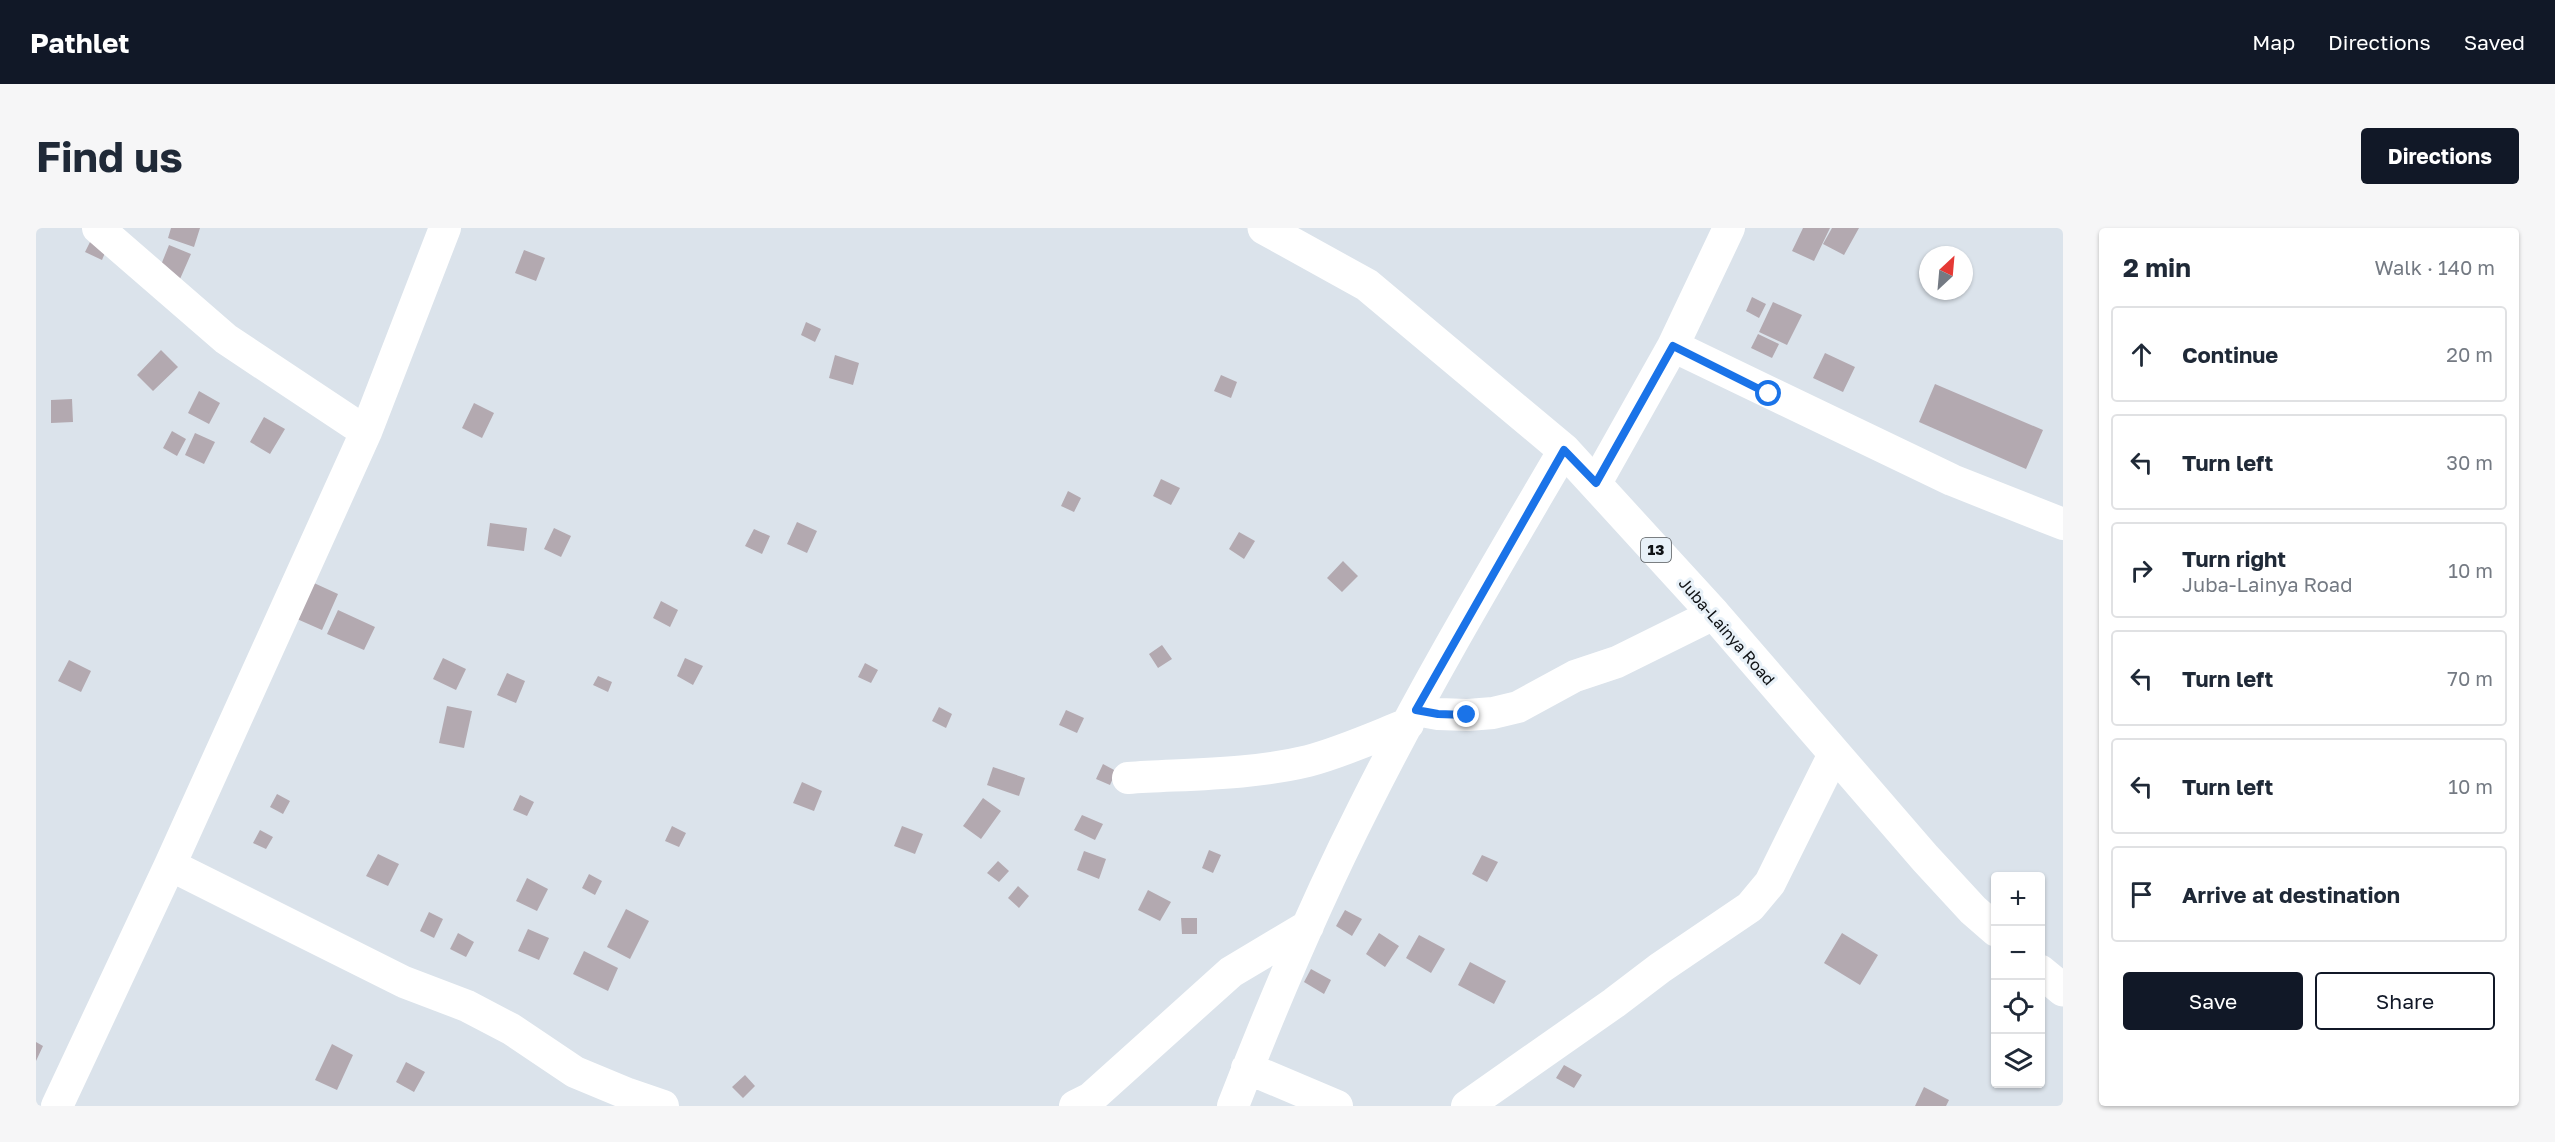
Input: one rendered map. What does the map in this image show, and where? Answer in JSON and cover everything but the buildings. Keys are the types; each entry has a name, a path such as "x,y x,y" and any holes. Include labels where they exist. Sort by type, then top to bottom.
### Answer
{"main road":[{"name":"Juba-Lainya Road","path":"1264,228 1367,285 1564,450 1714,614 1834,754 1973,910 1991,926"},
{"path":"2045,975 2063,990"}],"street":[{"path":"98,228 226,339 366,432"},
{"path":"57,1106 170,865 366,432 445,228"},
{"path":"1596,483 1673,346 1729,228"},
{"path":"1673,346 1952,480 2063,524"},
{"path":"1233,1106 1308,926 1364,807 1412,717 1564,450"},
{"path":"1128,778 1260,769 1306,762 1330,755 1412,717 1492,713 1518,707 1575,676 1617,662 1714,614"},
{"path":"1467,1106 1660,968 1750,907 1770,884 1834,754"},
{"path":"170,865 404,982 476,1010 511,1029 575,1072 628,1095 663,1106"},
{"path":"1075,1106 1091,1098 1232,972 1308,926"},
{"path":"1248,1068 1337,1106"}],"route":[{"path":"1467,715 1438,714 1416,710 1455,637 1564,450 1596,483 1673,346 1769,394"}]}
